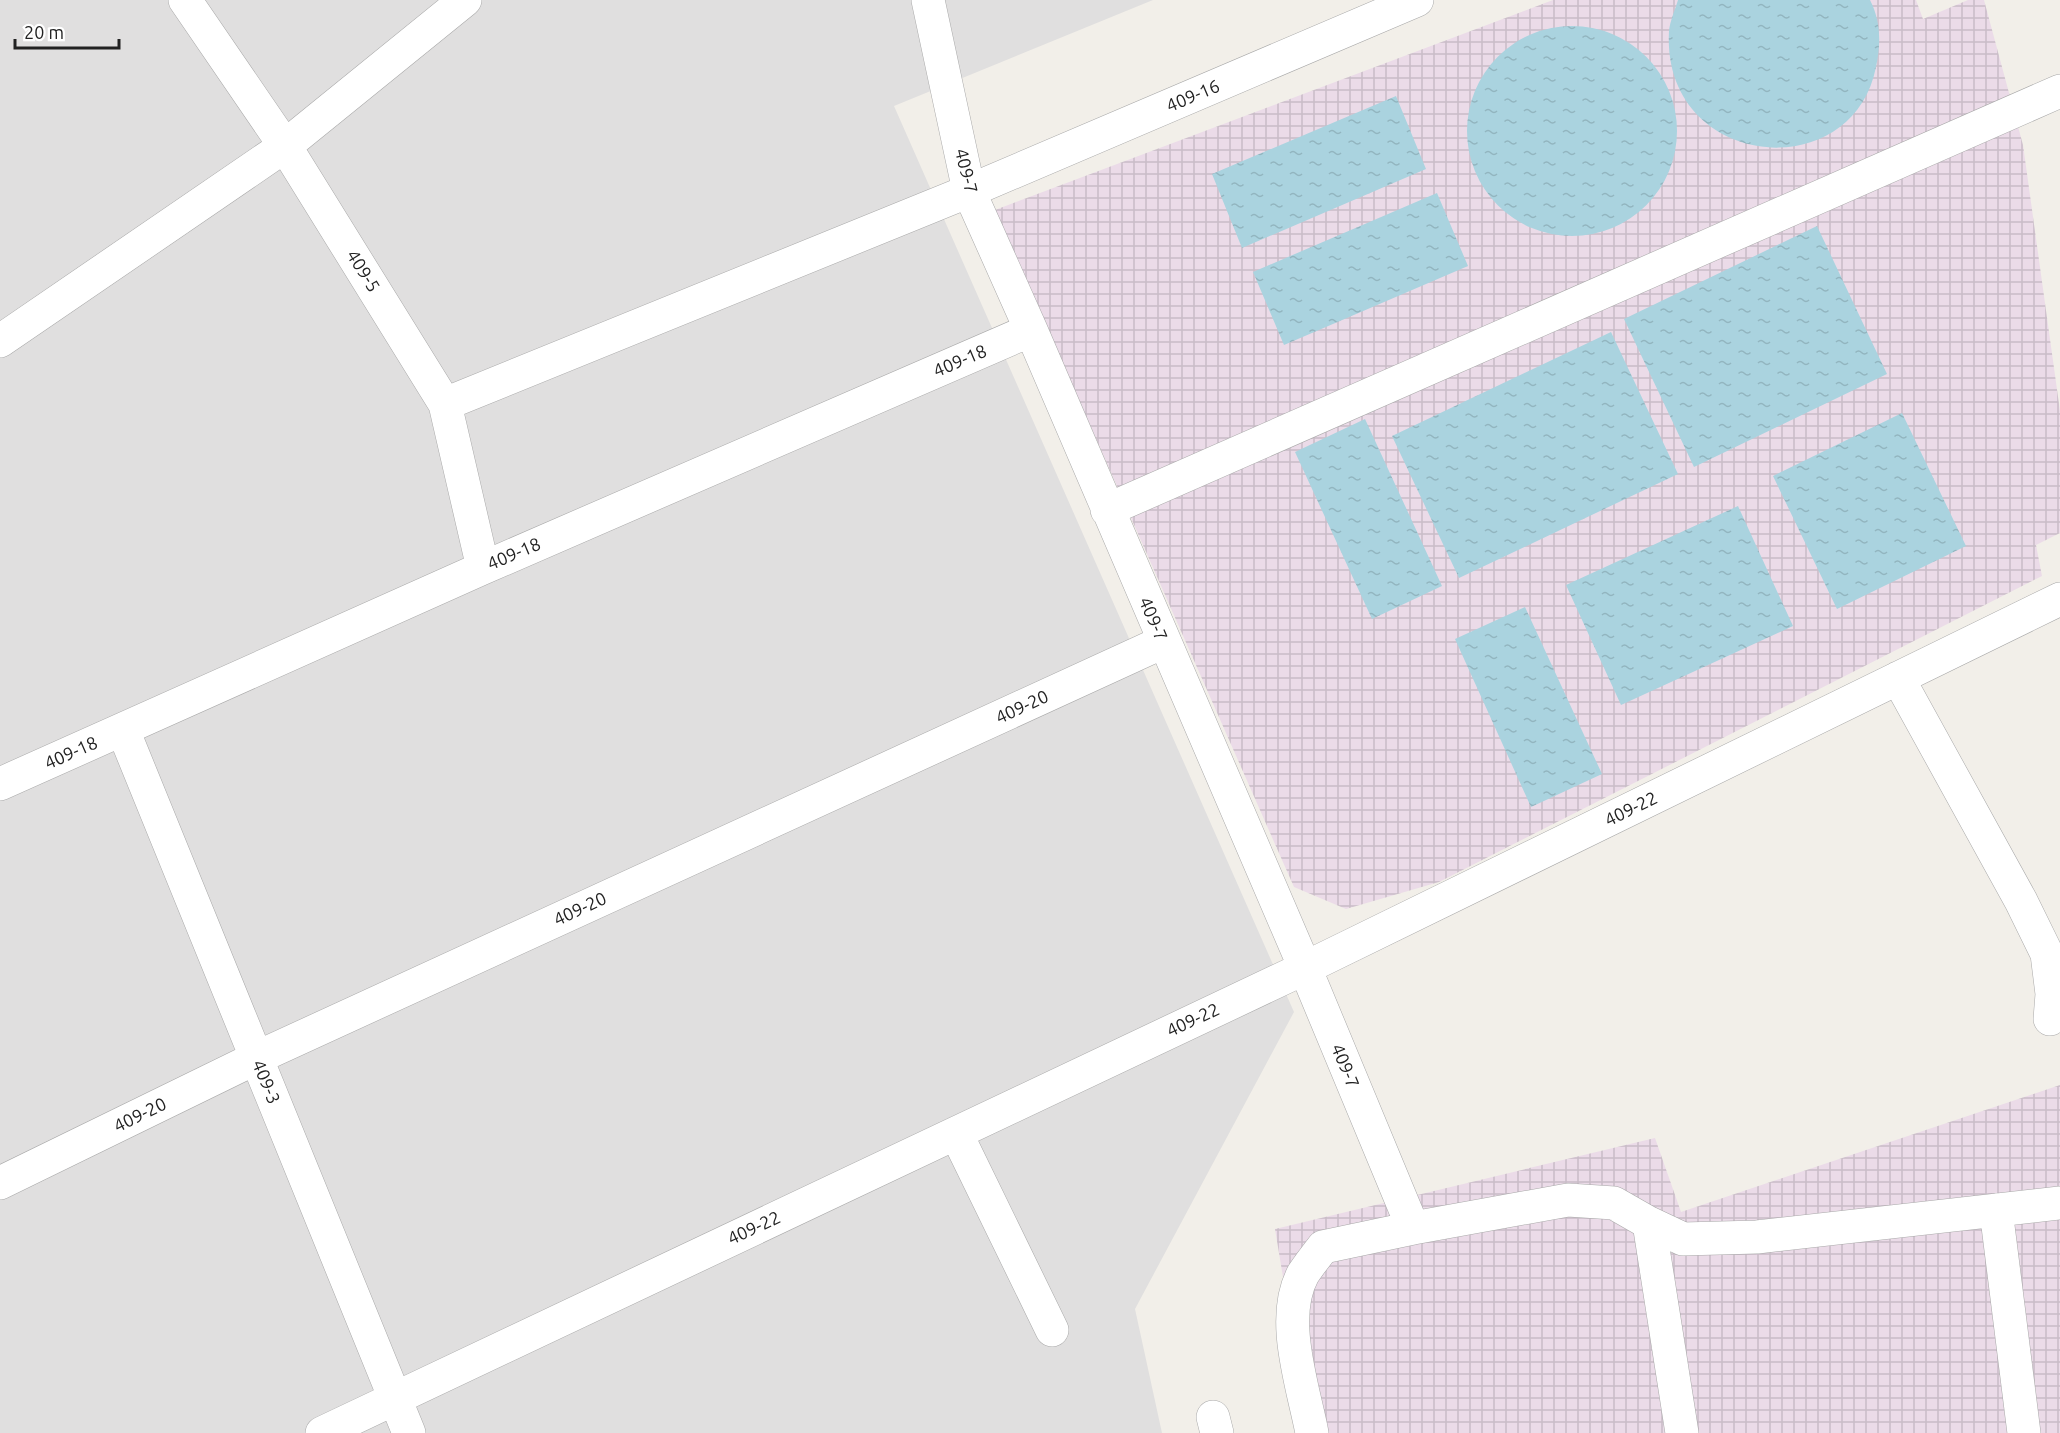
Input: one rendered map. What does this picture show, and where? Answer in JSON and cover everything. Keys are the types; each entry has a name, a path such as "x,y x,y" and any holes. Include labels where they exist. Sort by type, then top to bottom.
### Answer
{"street":[{"name":"409-5","path":"185,0 285,146 445,404 483,568"},
{"path":"0,341 285,146 465,0"},
{"name":"409-7","path":"928,0 969,191 1305,968 1413,1228"},
{"name":"409-16","path":"445,404 969,191 1417,0"},
{"path":"1107,510 2060,91"},
{"name":"409-18","path":"0,784 483,568 1031,330"},
{"name":"409-22","path":"322,1433 1305,968 2060,599"},
{"name":"409-20","path":"0,1183 256,1058 1163,642"},
{"path":"1898,678 2021,901 2047,954 2052,994 2050,1019"},
{"name":"409-3","path":"123,730 409,1433"},
{"path":"956,1133 1052,1330"},
{"path":"1312,1433 1292,1328 1296,1295 1303,1274 1323,1247 1568,1200 1614,1203 1683,1239 1757,1237 2060,1203"},
{"path":"1996,1210 2024,1433"},
{"path":"1649,1223 1682,1433"}],"shaded area":[{"path":"0,0 1153,0 894,106 1294,1012 1135,1309 1162,1433 0,1433"},
{"path":"1553,0 1916,0 1923,19 1968,0 1984,0 2023,145 2060,411 2060,533 2036,545 2042,576 1439,882 1346,909 1294,887 995,210"},
{"path":"2060,1085 2060,1433 1309,1433 1275,1229 1655,1138 1681,1212"}],"water":[{"path":"1678,0 1870,0 1878,24 1879,50 1876,67 1860,106 1832,132 1798,146 1760,146 1725,135 1695,112 1675,77 1669,31"},
{"path":"1562,26 1582,26 1603,30 1622,38 1631,43 1653,64 1665,81 1673,100 1677,131 1673,162 1665,181 1660,190 1639,212 1622,224 1603,232 1582,236 1562,236 1541,232 1513,219 1484,190 1471,162 1467,141 1467,121 1471,100 1484,72 1513,43 1541,30"},
{"path":"1396,96 1426,169 1242,248 1212,174"},
{"path":"1437,193 1468,266 1284,345 1253,272"},
{"path":"1817,226 1887,374 1694,467 1624,319"},
{"path":"1611,332 1678,474 1459,578 1392,436"},
{"path":"1902,413 1966,546 1837,609 1773,476"},
{"path":"1365,419 1442,586 1372,619 1295,452"},
{"path":"1738,506 1793,626 1621,705 1566,585"},
{"path":"1525,607 1602,774 1531,807 1455,639"}]}
